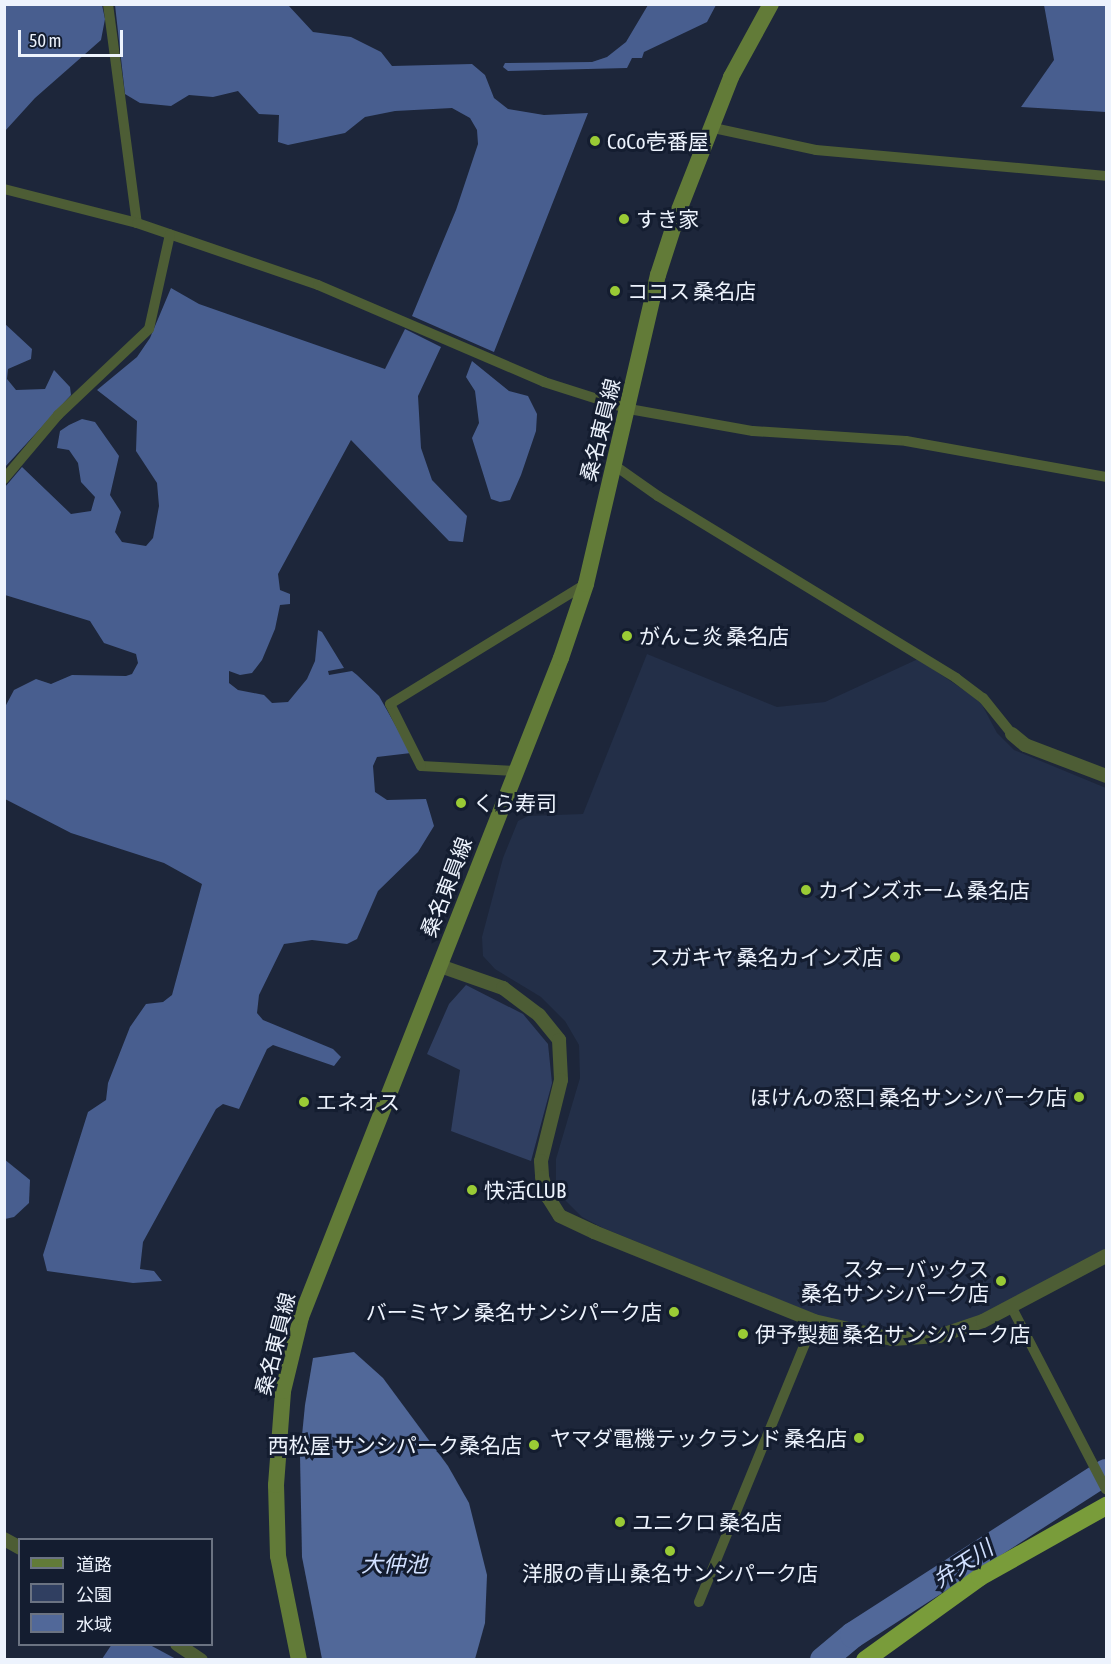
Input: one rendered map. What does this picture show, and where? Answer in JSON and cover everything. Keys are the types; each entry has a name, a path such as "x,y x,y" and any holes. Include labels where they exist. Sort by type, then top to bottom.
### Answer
{"highway":[{"path":"865,1659 980,1577 1107,1506"}],"main road":[{"name":"桑名東員線","path":"299,1659 278,1556 276,1485 283,1391 301,1317 561,658 585,584 629,409 658,275 709,127 731,77 771,4"}],"street":[{"path":"108,4 137,223"},
{"path":"709,127 816,150 1107,176"},
{"path":"4,189 137,223 318,285 544,382 629,409 753,431 906,441 1107,477"},
{"path":"4,479 58,415 149,329 170,234"},
{"path":"614,465 956,678 983,698 1012,734 1025,745 1107,776"},
{"path":"516,771 422,766 390,704 585,584"},
{"path":"440,966 503,988 539,1015 559,1040 563,1060 560,1086 541,1161 548,1197 560,1215 814,1321 864,1335 906,1340 939,1336 1012,1308 1107,1256"},
{"path":"1012,1308 1107,1489"},
{"path":"699,1602 814,1321"},
{"path":"4,1539 18,1547"},
{"path":"180,1646 201,1659"}],"shaded area":[{"path":"5,5 102,5 105,19 101,40 35,98 5,131"},
{"path":"115,5 288,5 313,32 351,37 381,52 392,66 472,64 485,75 494,98 508,109 544,115 588,113 494,352 412,316 456,210 478,144 477,130 470,118 452,108 395,111 365,117 345,133 288,145 278,142 279,115 259,114 238,91 213,97 189,95 171,106 140,103 125,94"},
{"path":"648,5 716,5 707,22 644,52 642,58 632,58 627,68 508,71 503,67 505,63 592,62 607,57 626,42"},
{"path":"1044,5 1106,5 1106,112 1021,107 1054,60"},
{"path":"171,288 199,304 385,369 405,329 441,347 418,396 421,448 432,480 467,516 463,542 449,541 351,440 278,574 280,590 290,594 290,604 280,605 275,629 262,660 252,673 240,675 229,671 229,683 238,690 264,695 272,703 288,702 307,679 315,661 318,630 322,632 344,668 328,671 329,675 352,671 357,675 379,696 411,753 377,757 373,766 375,792 387,800 426,799 434,826 418,852 378,891 357,939 347,944 312,940 284,944 259,995 257,1013 263,1020 333,1049 341,1057 334,1066 273,1045 267,1049 239,1109 223,1104 216,1109 143,1242 140,1269 154,1271 162,1281 133,1283 47,1271 43,1255 88,1112 106,1100 108,1083 130,1027 146,1004 163,1002 172,995 202,884 164,863 71,833 5,799 5,707 14,690 36,679 51,684 72,675 126,676 132,674 138,663 136,654 104,643 90,621 5,595 5,487 22,467 71,514 91,511 95,497 81,482 78,463 69,450 57,448 60,431 82,419 95,422 119,456 110,495 121,512 115,532 122,542 146,546 153,538 159,506 157,483 136,451 137,421 97,390 137,357 150,338"},
{"path":"4,323 32,349 31,359 8,369 7,379 16,390 45,389 54,370 70,387 71,395 5,467"},
{"path":"472,361 509,391 528,396 537,414 536,431 510,500 500,502 491,499 472,438 479,423 475,391 466,377"},
{"path":"647,654 777,707 825,702 918,659 980,701 997,733 1014,750 1106,788 1106,1250 1028,1294 941,1333 889,1334 829,1320 603,1228 582,1217 566,1201 556,1180 556,1159 580,1078 579,1045 565,1021 541,997 495,969 483,956 482,937 503,858 518,821 528,816 583,814"},
{"path":"4,1159 30,1180 29,1203 14,1217 5,1219"},
{"path":"111,1646 152,1646 176,1659 102,1659"}],"green space":[{"path":"466,985 523,1014 548,1044 552,1083 531,1161 451,1131 460,1070 427,1054 449,1004"}],"water":[{"name":"大仲池","path":"354,1352 383,1378 448,1466 469,1503 487,1575 485,1623 475,1659 322,1659 302,1557 300,1456 305,1405 313,1358"}],"waterway":[{"name":"弁天川","path":"823,1660 853,1635 1106,1472"}],"place":[{"name":"CoCo壱番屋","path":"595,141"},
{"name":"すき家","path":"624,219"},
{"name":"ココス 桑名店","path":"615,291"},
{"name":"がんこ炎 桑名店","path":"627,636"},
{"name":"くら寿司","path":"461,803"},
{"name":"カインズホーム 桑名店","path":"806,890"},
{"name":"スガキヤ 桑名カインズ店","path":"895,957"},
{"name":"ほけんの窓口 桑名サンシパーク店","path":"1079,1097"},
{"name":"エネオス","path":"304,1102"},
{"name":"快活CLUB","path":"472,1190"},
{"name":"スターバックス 桑名サンシパーク店","path":"1001,1281"},
{"name":"バーミヤン 桑名サンシパーク店","path":"674,1312"},
{"name":"伊予製麺 桑名サンシパーク店","path":"743,1334"},
{"name":"ヤマダ電機テックランド 桑名店","path":"859,1438"},
{"name":"西松屋 サンシパーク桑名店","path":"534,1445"},
{"name":"ユニクロ 桑名店","path":"620,1522"},
{"name":"洋服の青山 桑名サンシパーク店","path":"670,1551"}]}
